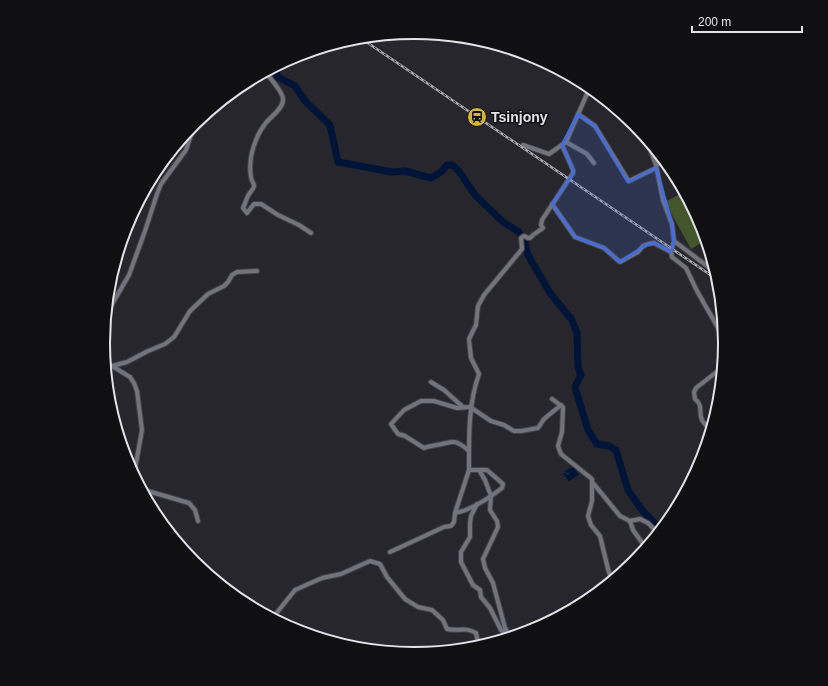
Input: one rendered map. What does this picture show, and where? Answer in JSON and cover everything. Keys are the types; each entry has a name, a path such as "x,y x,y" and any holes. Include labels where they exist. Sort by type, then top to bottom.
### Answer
{"street":[{"path":"268,76 282,93 284,98 280,108 264,125 251,152 251,179 254,184 254,188 248,195 243,208 247,213 254,204 261,204 299,225 311,234"},
{"path":"523,145 549,154 566,142 587,93"},
{"path":"578,114 595,126 629,181 660,164"},
{"path":"113,303 126,282 132,268 156,194 161,184 186,150 190,137"},
{"path":"566,142 587,154 594,163"},
{"path":"390,552 444,527 451,526 454,522 455,513 469,470 470,407 478,374 471,358 469,339 476,325 478,306 484,295 521,250 522,237 530,238 543,228 541,225 542,220 573,173 562,145"},
{"path":"652,154 656,166 663,200 672,224 674,241 671,252 672,257 686,268 717,326"},
{"path":"552,204 576,237 604,248 620,262 638,252 643,246 648,244 654,243 671,252"},
{"path":"674,241 709,267"},
{"path":"112,366 127,362 148,350 165,344 174,337 190,311 208,294 224,286 232,275 237,272 257,271"},
{"path":"112,366 130,377 137,391 142,430 136,465"},
{"path":"707,426 702,421 701,406 695,399 694,392 696,388 716,372"},
{"path":"431,382 444,390 464,408"},
{"path":"552,399 563,407 562,432 558,446 561,454 592,479 593,483 620,516 630,521 640,519 648,523 654,529"},
{"path":"469,451 453,441 424,448 405,436 398,434 391,424 404,410 421,401 434,402 457,408 470,407 496,423 504,425 514,431 520,431 538,428 544,419 561,405"},
{"path":"455,513 461,512 477,504 502,488 503,484 487,470 469,470"},
{"path":"479,470 486,480 491,496 490,510 497,521 498,526 483,559 485,568 493,583 505,628 508,632"},
{"path":"593,483 592,500 588,516 591,526 600,536 610,575"},
{"path":"149,491 188,503 195,510 198,521"},
{"path":"477,504 471,516 470,536 461,552 461,562 473,585 480,590 482,597 490,608 499,627 506,633"},
{"path":"630,521 632,530 643,544"},
{"path":"275,613 295,590 322,578 341,574 370,561 380,564 387,577 405,599 418,607 432,610 443,620 447,629 468,629 476,633 478,640"}],"highlighted area":[{"path":"578,114 595,126 628,182 656,168 672,224 674,241 671,252 654,243 648,244 620,262 604,248 575,237 552,204 574,172 562,145"}],"green space":[{"path":"679,195 687,209 701,243 691,249 665,202"}],"water":[{"path":"573,466 579,475 569,481 562,473"}],"waterway":[{"path":"276,72 278,77 295,86 305,101 330,125 338,162 392,172 405,171 431,178 441,172 447,165 452,165 458,170 475,195 503,222 519,232 525,242 528,255 550,293 572,320 577,333 578,367 581,375 575,387 588,430 597,444 609,446 616,450 628,490 642,510 657,526"},
{"path":"641,537 644,541"}],"railway":[{"path":"368,43 710,275"}],"place":[{"name":"Tsinjony","path":"477,117"}]}
